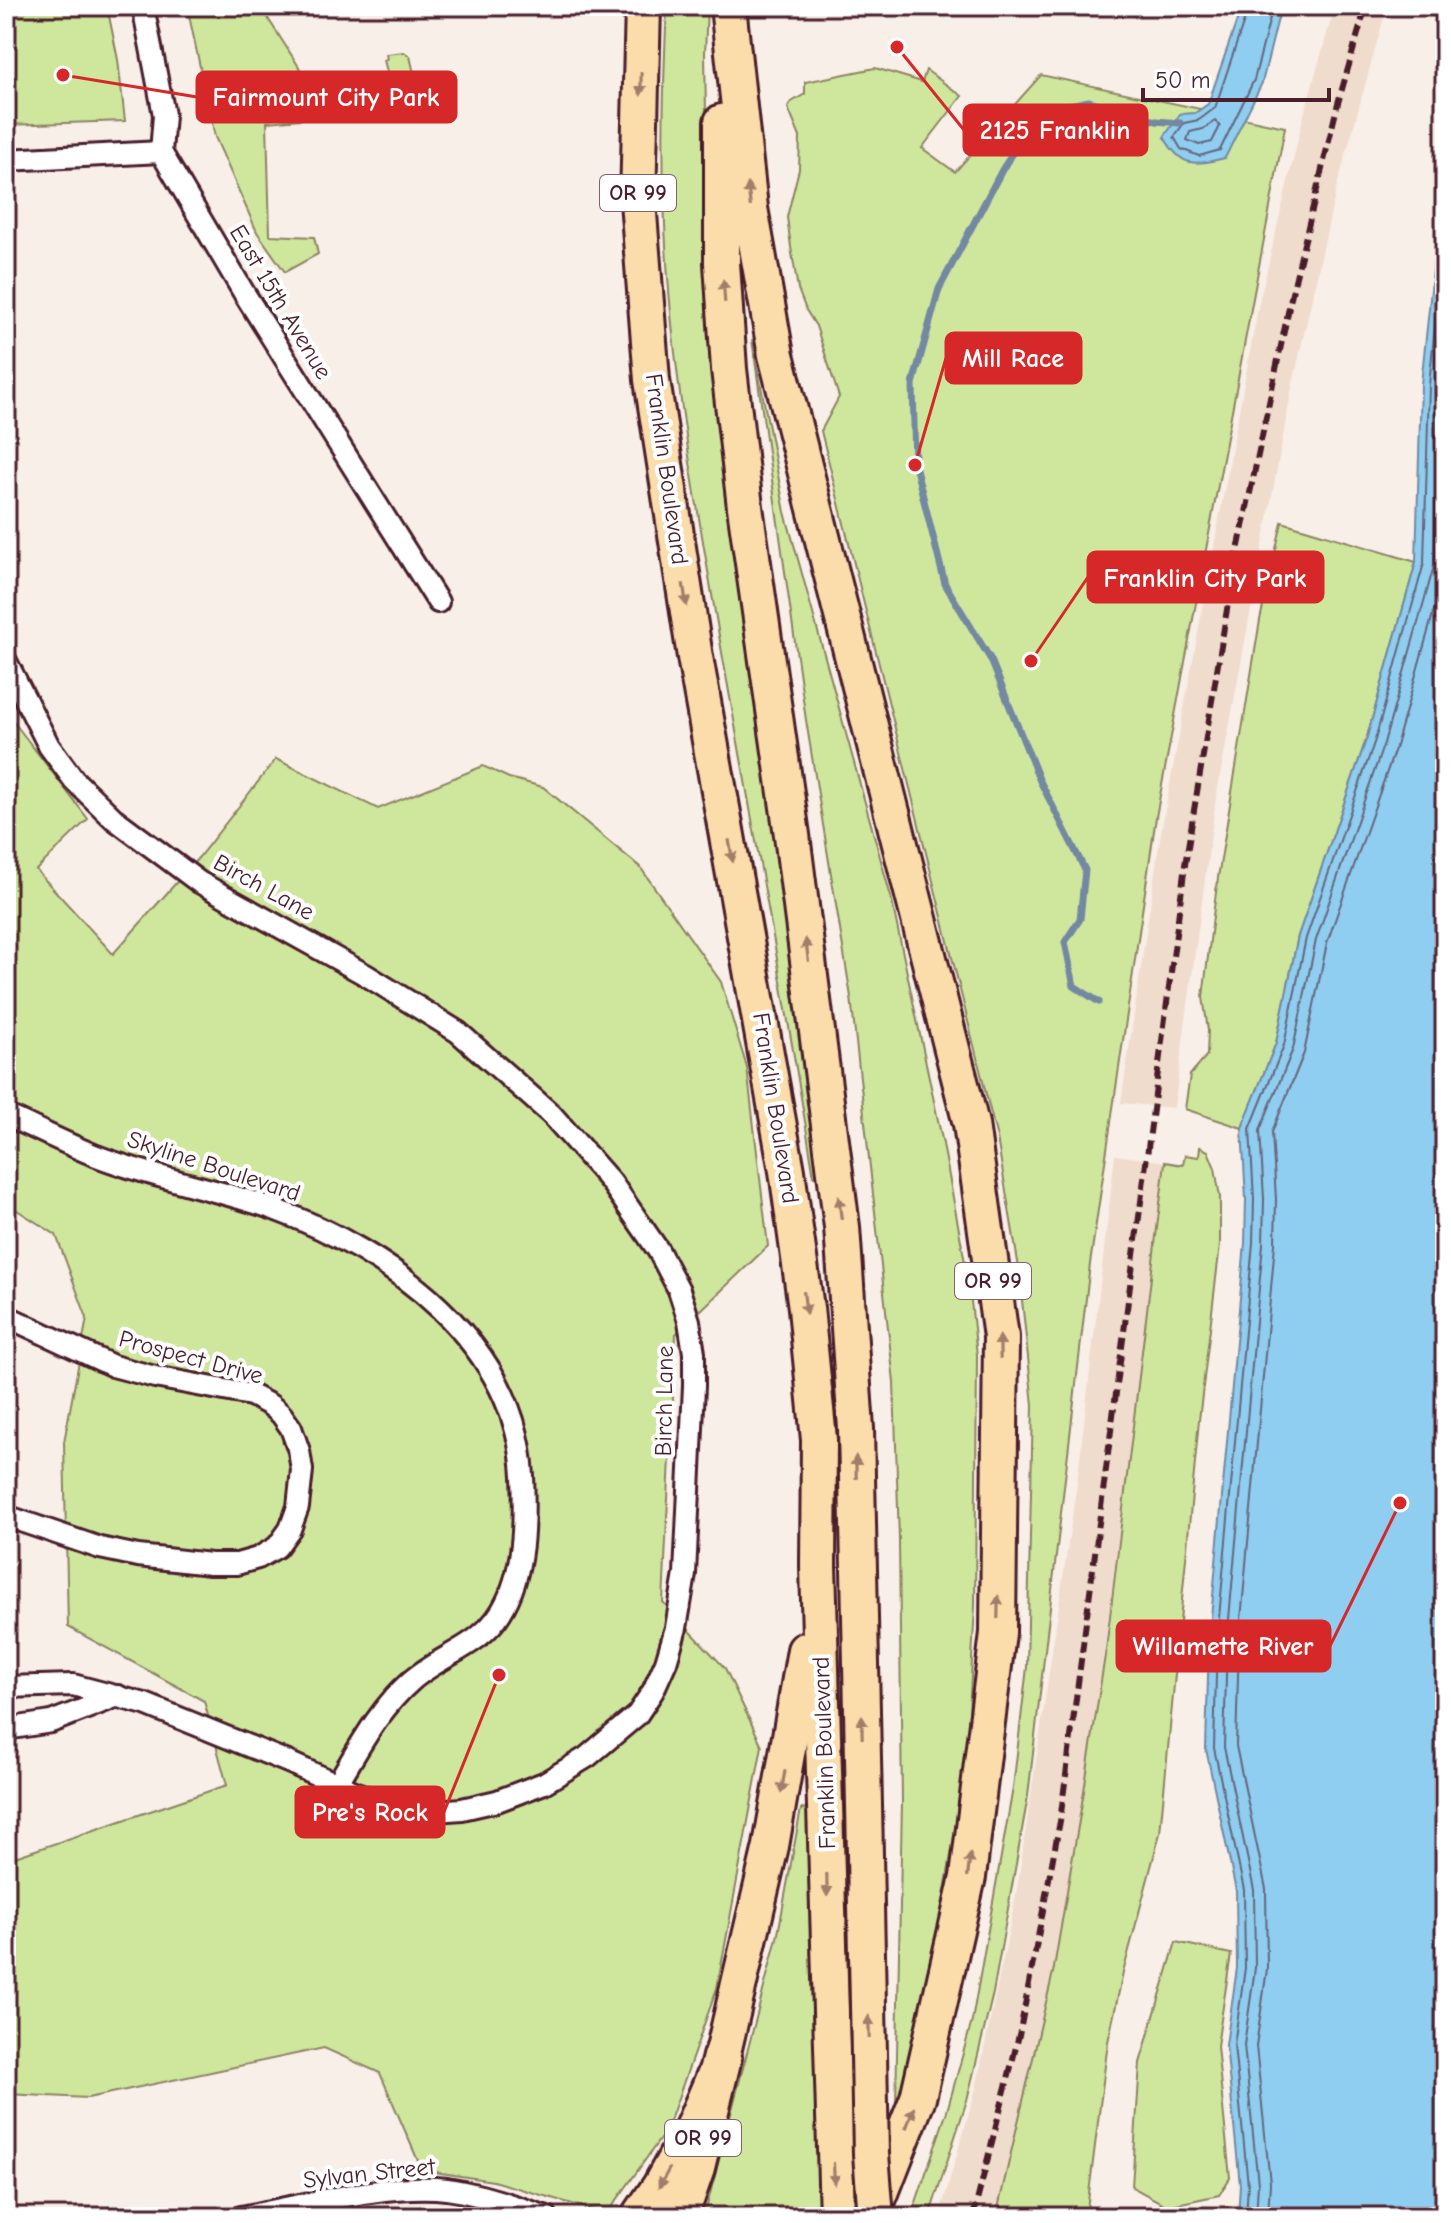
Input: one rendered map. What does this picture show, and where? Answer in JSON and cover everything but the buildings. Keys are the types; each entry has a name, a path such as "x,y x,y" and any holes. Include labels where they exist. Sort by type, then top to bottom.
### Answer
{"highway":[{"name":"OR 99","path":"678,2217 695,2168 722,2057"}],"main road":[{"name":"Franklin Boulevard","path":"643,6 638,201 652,380 695,657 787,1171 806,1308 819,1440 818,1566 837,2217"},
{"name":"Franklin Boulevard","path":"725,6 722,263 729,369 842,1227 856,1429 874,2217"},
{"name":"OR 99","path":"725,6 750,208 776,355 971,1124 1001,1337 998,1633 968,1877 918,2098 874,2217"},
{"name":"OR 99","path":"722,2057 771,1846 818,1566"},
{"path":"639,2217 692,2128 722,2057"}],"street":[{"path":"6,160 161,152 164,115 143,6"},
{"name":"East 15th Avenue","path":"161,152 244,293 438,602"},
{"name":"Birch Lane","path":"6,661 49,746 74,780 113,818 199,882 366,975 458,1032 552,1115 611,1182 658,1250 679,1290 689,1321 694,1353 685,1574 676,1628 666,1662 653,1691 637,1715 587,1757 544,1783 497,1801 462,1809 397,1811 145,1704 73,1685 6,1687"},
{"name":"Skyline Boulevard","path":"6,1115 96,1155 274,1210 350,1246 389,1268 430,1298 455,1322 497,1382 521,1444 523,1525 510,1592 501,1612 471,1644 413,1679 380,1713 337,1784"},
{"name":"Prospect Drive","path":"6,1316 113,1366 251,1395 281,1414 291,1428 302,1470 298,1507 290,1529 277,1547 258,1558 237,1564 138,1556 100,1548 6,1516"},
{"path":"6,1729 51,1722 118,1696"},
{"name":"Sylvan Street","path":"241,2217 416,2188 476,2194 547,2217"}],"shaded area":[{"path":"1335,6 1387,6 1336,190 1292,388 1216,798 1174,1108 1121,1103 1160,838 1259,303 1304,114"},
{"path":"1115,1155 1167,1162 1101,1675 1072,1869 1045,2018 997,2217 939,2217 976,2088 1016,1896 1077,1483"}],"green space":[{"path":"6,6 107,6 118,60 125,121 6,125"},
{"path":"187,6 260,6 310,84 390,84 384,60 387,59 386,54 404,52 410,56 417,97 408,119 405,118 403,100 303,104 301,119 267,122 270,235 314,237 318,254 285,272 257,232 215,137"},
{"path":"667,6 707,6 707,176 827,1177 814,1177 684,423 665,228 663,117"},
{"path":"875,68 922,82 926,70 962,96 922,148 955,172 1041,75 1285,127 1156,817 1090,1264 1028,1796 993,1993 967,2100 929,2217 911,2217 947,2111 972,2021 1013,1788 1027,1667 1033,1405 1018,1262 997,1138 821,431 839,397 816,326 798,289 787,217 799,169 800,137 788,108 790,103 805,94 805,82"},
{"path":"752,339 785,512 891,897 943,1144 969,1284 977,1355 975,1606 966,1766 915,2043 896,2106 902,1802 894,1382 851,997 806,720"},
{"path":"1282,522 1416,562 1367,737 1298,936 1276,1043 1242,1128 1185,1109 1190,1075 1207,1055 1208,1030 1203,997 1217,884 1260,620"},
{"path":"6,712 88,819 36,870 113,954 199,857 276,759 378,809 483,766 509,778 543,787 640,867 721,982 747,1068 768,1246 676,1334 663,1602 725,1668 762,1746 717,1988 667,2129 607,2214 493,2181 422,2170 380,2073 324,2048 88,2098 6,2094 6,1860 227,1785 204,1701 68,1627 64,1442 87,1318 56,1235 6,1203"},
{"path":"1200,1147 1208,1151 1215,1168 1220,1197 1220,1245 1199,1420 1160,1833 1108,2042 1086,2217 996,2217 1054,1968 1084,1791 1106,1649 1165,1162 1183,1165 1185,1155 1199,1157"},
{"path":"801,1809 817,1810 813,1998 823,2217 704,2217 778,1934"},
{"path":"1176,1942 1231,1954 1217,2046 1230,2178 1219,2195 1167,2206 1132,2187 1140,2063"}],"water":[{"path":"1242,6 1281,6 1262,83 1225,158 1189,162 1176,154 1164,137 1180,114 1195,113 1208,104"},
{"path":"1445,158 1445,2217 1238,2217 1240,2185 1226,2045 1237,1968 1236,1891 1206,1749 1209,1640 1245,1243 1242,1128 1276,1043 1298,936 1367,737 1416,562 1421,384"}],"waterway":[{"path":"1099,1002 1074,986 1065,942 1080,919 1085,870 1039,779 991,660 945,584 915,465 913,384 939,289 1002,170 1040,111 1089,101 1156,121 1180,123"}],"railway":[{"path":"973,2217 1020,2031 1060,1821 1185,865 1232,579 1292,293 1338,103 1366,6"}],"place":[{"name":"2125 Franklin","path":"897,47"},
{"name":"Fairmount City Park","path":"63,75"},
{"name":"Mill Race","path":"915,465"},
{"name":"Franklin City Park","path":"1031,661"},
{"name":"Willamette River","path":"1400,1503"},
{"name":"Pre's Rock","path":"499,1675"}]}
